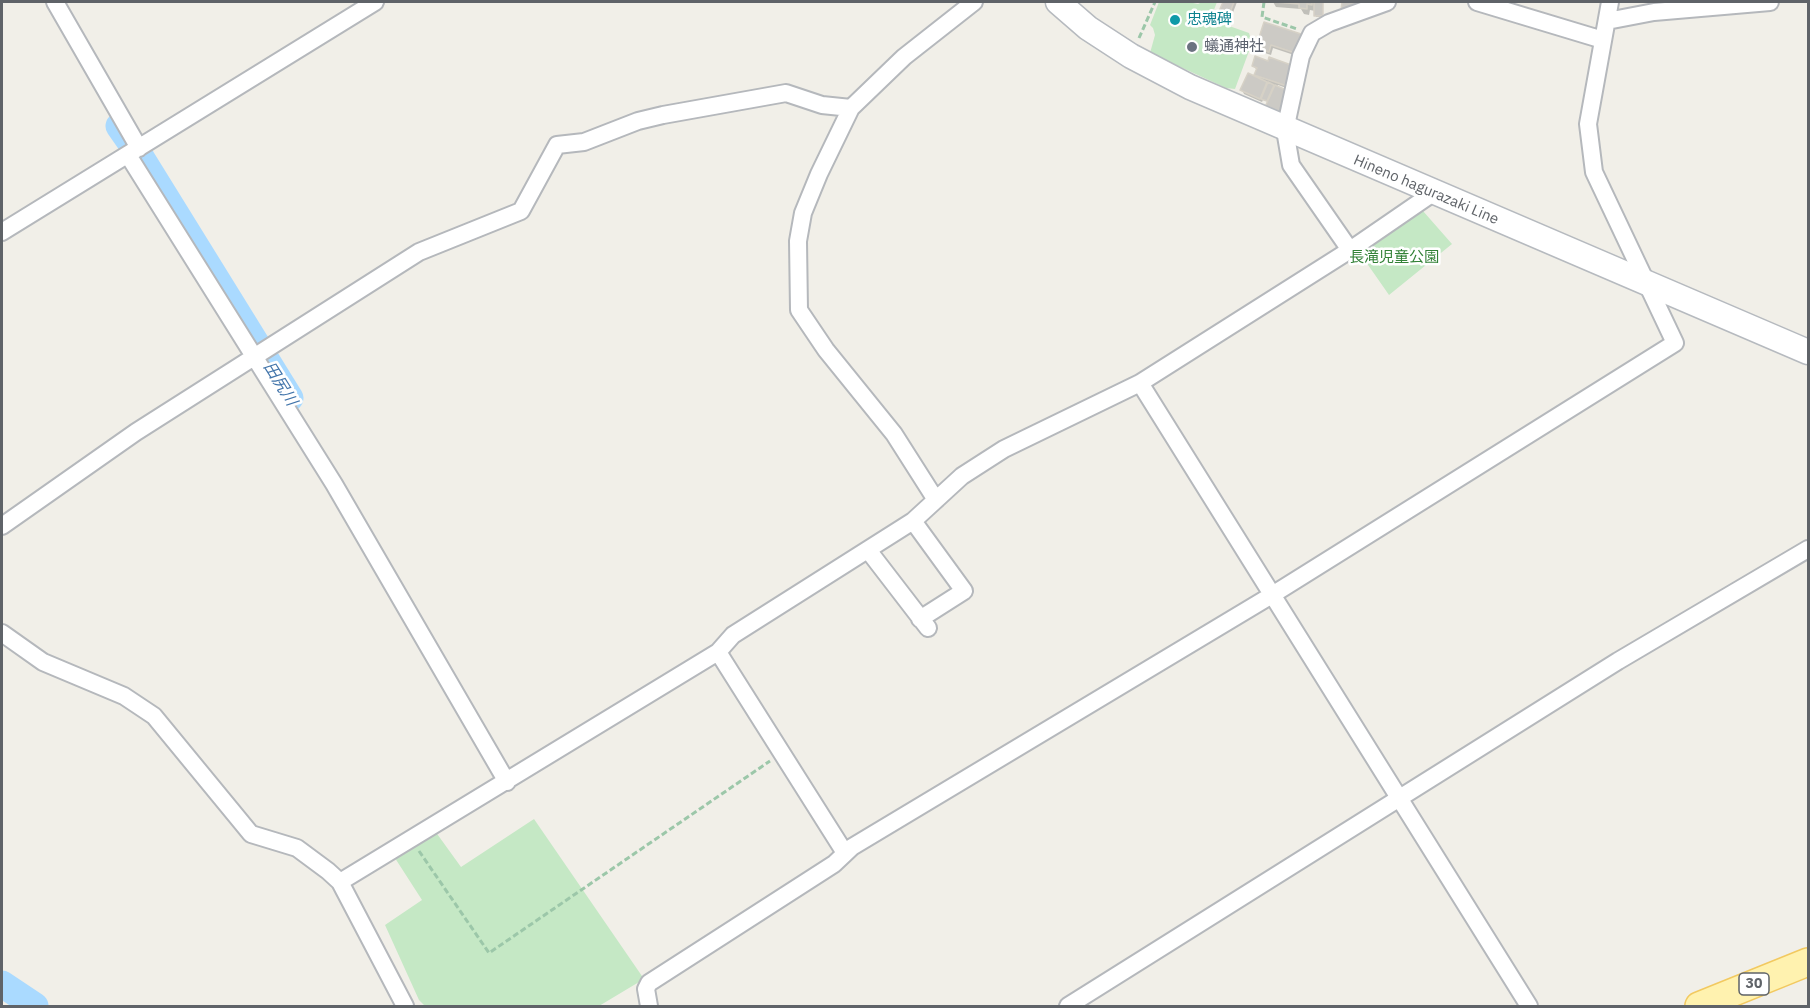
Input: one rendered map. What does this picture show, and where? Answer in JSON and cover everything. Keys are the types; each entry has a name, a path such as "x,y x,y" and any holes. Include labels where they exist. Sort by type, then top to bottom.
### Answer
{"main road":[{"name":"Hineno hagurazaki Line","path":"1058,2 1088,28 1131,56 1190,87 1285,130 1809,352"},
{"name":"30","path":"1700,1006 1809,962"}],"street":[{"path":"55,2 134,151 255,357 334,484 507,782"},
{"path":"2,232 375,2"},
{"path":"936,500 894,434 826,350 799,310 798,241 802,213 851,108 904,57 974,2"},
{"path":"1350,250 1291,165 1285,130 1301,56 1311,34 1329,23 1387,2"},
{"path":"1478,2 1603,40"},
{"path":"649,1006 646,989 649,983 834,864 852,847 1272,595 1675,343 1594,172 1588,124 1610,2"},
{"path":"1607,21 1654,12 1770,2"},
{"path":"2,526 136,432 419,252 521,211 558,145 584,142 663,115 786,93 822,105 851,108"},
{"path":"340,882 718,652 733,635 913,521 962,476 1004,449 1140,383 1350,250 1433,193"},
{"path":"1140,383 1526,1006"},
{"path":"868,550 924,623 964,591 913,521"},
{"path":"1068,1006 1400,800 1618,661 1809,549"},
{"path":"2,633 43,662 124,696 154,716 251,834 297,848 340,882 405,1006"},
{"path":"718,652 845,853"}],"path":[{"path":"1131,56 1155,2"},
{"path":"1264,2 1262,17 1311,34"},
{"path":"411,839 489,953 782,752"}],"green space":[{"path":"1159,2 1198,4 1217,2 1212,15 1215,21 1249,33 1252,43 1235,89 1226,88 1150,53 1155,35 1150,25"},
{"name":"長滝児童公園","path":"1423,211 1452,244 1389,295 1359,252"},
{"path":"534,819 644,979 599,1006 425,1006 419,1000 385,925 422,900 393,855 435,831 461,867"}],"building":[{"path":"1223,2 1234,2 1227,20 1217,16"},
{"path":"1276,2 1312,2 1312,5 1307,4 1307,9 1299,8 1299,4"},
{"path":"1314,2 1323,2 1323,16 1314,16"},
{"path":"1342,2 1364,2 1341,10"},
{"path":"1264,22 1301,34 1295,53 1271,45 1269,52 1256,47"},
{"path":"1255,56 1268,61 1269,57 1294,66 1287,86 1254,75 1257,68 1252,66"},
{"path":"1248,73 1267,82 1260,99 1240,90"},
{"path":"1268,82 1274,85 1267,101 1261,99"},
{"path":"1275,85 1288,91 1281,114 1265,107"}],"waterway":[{"name":"田尻川","path":"119,126 142,159 290,398"},
{"path":"2,984 35,1006"}],"place":[{"name":"忠魂碑","path":"1175,20"},
{"name":"蟻通神社","path":"1192,47"}]}
